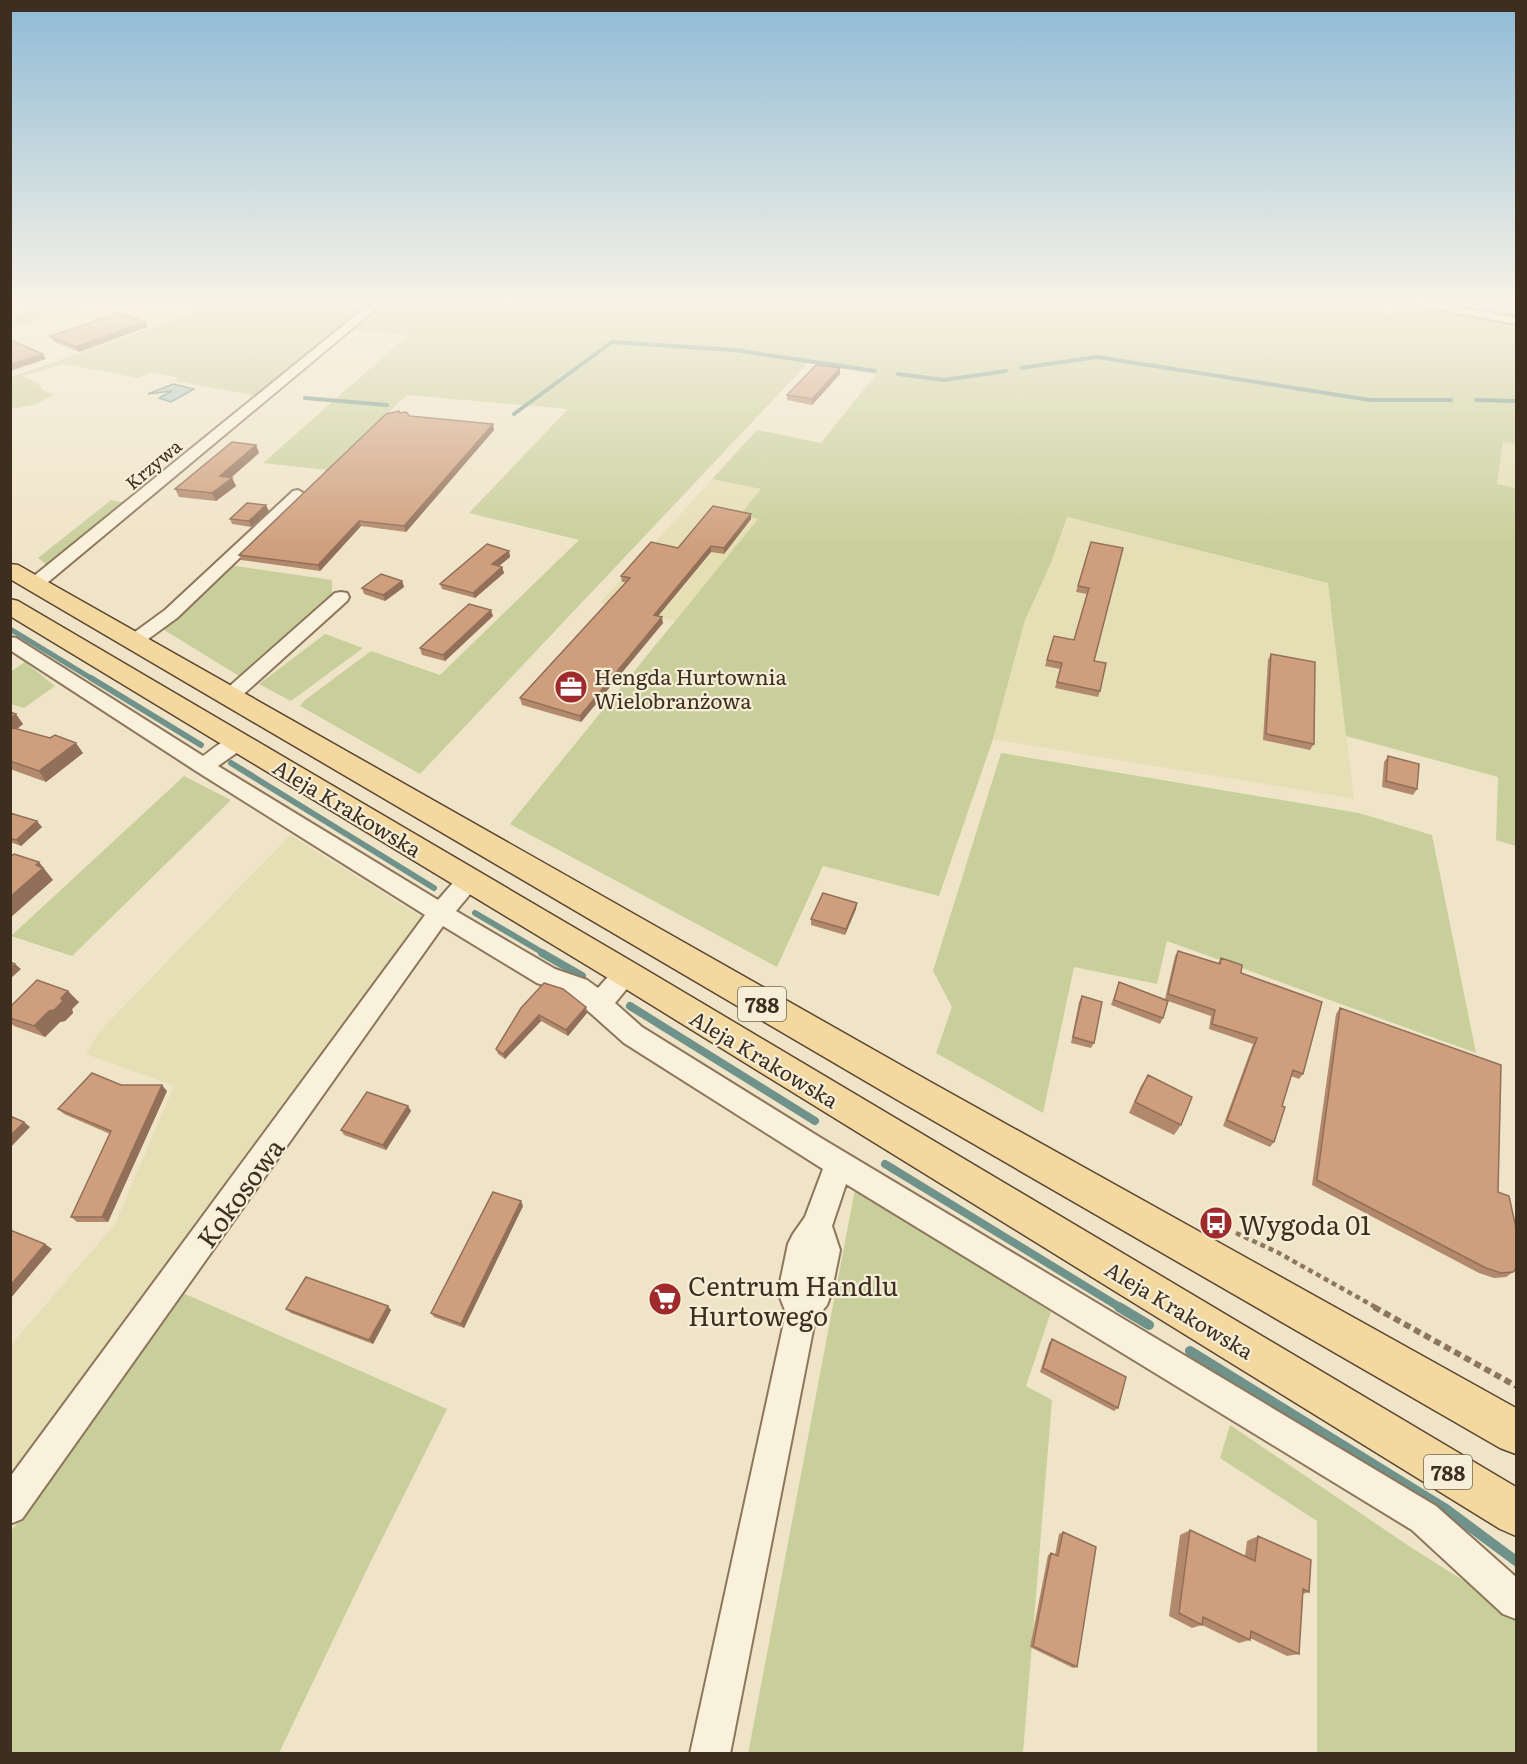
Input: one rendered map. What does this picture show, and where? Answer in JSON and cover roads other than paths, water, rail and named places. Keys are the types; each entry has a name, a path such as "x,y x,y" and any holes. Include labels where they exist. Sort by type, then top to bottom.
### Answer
{"main road":[{"name":"Aleja Krakowska","path":"23,577 914,1091 1516,1432"},
{"name":"Aleja Krakowska","path":"10,606 471,880 1516,1513"}],"street":[{"name":"Krzywa","path":"23,577 272,384"},
{"path":"134,641 171,614 298,494"},
{"path":"230,696 341,597"},
{"path":"10,642 203,766 440,913 546,976 578,987 633,1035 839,1163 1424,1518 1516,1601"},
{"path":"203,766 238,741"},
{"name":"Kokosowa","path":"10,1507 440,913 471,880"},
{"path":"599,1003 627,974"},
{"path":"710,1754 801,1313 816,1294 825,1250 817,1226 839,1163"}],"water":[{"path":"172,384 194,389 171,402 159,398 172,391 148,394"}],"waterway":[{"path":"514,414 554,384"},
{"path":"1270,384 1370,400 1451,400"},
{"path":"305,398 387,405"},
{"path":"1476,400 1516,401"},
{"path":"10,629 94,680"},
{"path":"91,678 201,745"},
{"path":"231,763 434,888"},
{"path":"475,913 545,954"},
{"path":"542,953 582,976"},
{"path":"630,1006 815,1121"},
{"path":"885,1164 1121,1308"},
{"path":"1119,1307 1149,1325"},
{"path":"1190,1351 1446,1509 1516,1561"}],"place":[{"name":"Hengda Hurtownia Wielobranżowa","path":"571,687"},
{"name":"Wygoda 01","path":"1216,1223"},
{"name":"Centrum Handlu Hurtowego","path":"665,1299"}]}
